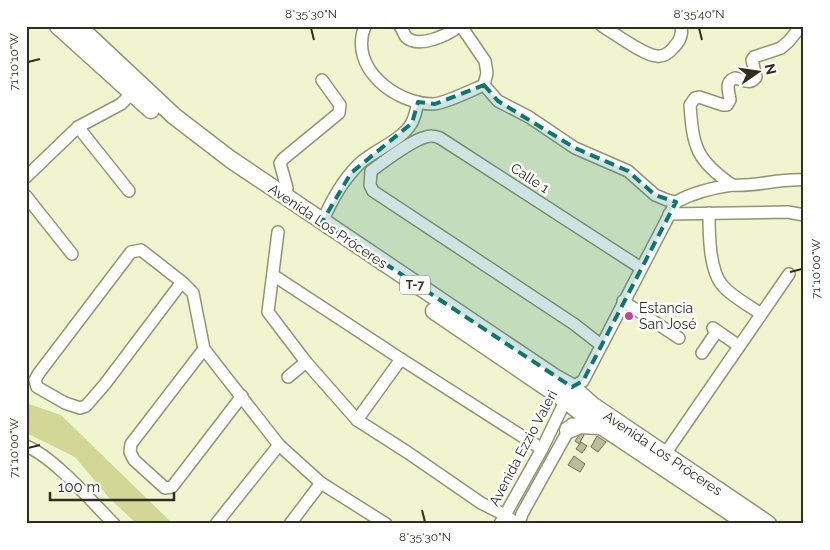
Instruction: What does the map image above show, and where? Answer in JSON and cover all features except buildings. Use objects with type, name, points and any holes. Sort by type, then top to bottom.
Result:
[{"type":"highway","name":"Avenida Los Próceres","points":[[58,26],[186,139],[240,178],[573,389],[582,405],[603,427],[748,524]]},
{"type":"highway","name":"Avenida Los Próceres","points":[[78,26],[174,116],[230,159],[573,389]]},
{"type":"highway","name":"Avenida Los Próceres","points":[[582,405],[665,454],[768,524]]},
{"type":"highway","points":[[568,430],[586,424],[603,427]]},
{"type":"street","points":[[400,26],[406,37],[412,40],[426,41],[443,37],[460,26],[485,61],[484,85]]},
{"type":"street","points":[[602,26],[644,52],[657,56],[664,55],[680,41],[681,26]]},
{"type":"street","points":[[732,185],[707,165],[701,157],[693,134],[690,105],[692,101],[699,97],[723,106],[727,105],[730,100],[729,81],[735,78],[748,82],[754,80],[756,77],[752,60],[754,57],[781,48],[789,42],[801,26]]},
{"type":"street","points":[[367,28],[361,45],[367,67],[375,79],[398,93],[418,102],[435,104],[484,85]]},
{"type":"street","points":[[285,197],[287,188],[280,163],[339,113],[340,105],[322,80]]},
{"type":"street","points":[[484,85],[498,101],[529,116],[575,148],[628,171],[655,195],[676,202],[694,193],[711,188],[784,180],[804,180]]},
{"type":"street","points":[[26,177],[78,127],[121,104],[132,93]]},
{"type":"street","points":[[322,222],[338,189],[351,173],[370,155],[407,130],[412,123],[418,102]]},
{"type":"street","points":[[78,127],[129,191]]},
{"type":"street","name":"Calle 1","points":[[601,345],[574,324],[373,191],[370,186],[372,171],[399,151],[423,137],[432,136],[440,138],[641,268]]},
{"type":"street","points":[[26,196],[72,254]]},
{"type":"street","name":"Avenida Ezzio Valeri","points":[[502,519],[542,449],[573,389],[601,345],[676,202]]},
{"type":"street","points":[[669,214],[788,212],[804,215]]},
{"type":"street","points":[[709,213],[709,240],[718,278],[723,287],[761,314]]},
{"type":"street","points":[[278,232],[268,312],[306,362],[357,420],[407,452],[502,519],[518,524],[582,405]]},
{"type":"street","points":[[182,282],[105,384],[86,406],[80,408],[65,403],[37,387],[35,380],[39,373],[132,252],[141,250],[182,282],[193,293],[204,349],[279,445],[322,483],[386,524]]},
{"type":"street","points":[[665,454],[789,274]]},
{"type":"street","points":[[273,275],[542,449]]},
{"type":"street","points":[[623,301],[678,338]]},
{"type":"street","points":[[702,353],[715,330],[739,346]]},
{"type":"street","points":[[204,349],[131,444],[130,452],[134,460],[165,488],[172,487],[242,396]]},
{"type":"street","points":[[357,420],[401,359]]},
{"type":"street","points":[[288,378],[306,362]]},
{"type":"street","points":[[216,524],[279,445]]},
{"type":"street","points":[[26,446],[33,449],[62,472],[114,524]]},
{"type":"street","points":[[290,524],[322,483]]},
{"type":"highlighted area","points":[[484,85],[498,101],[575,148],[628,171],[655,195],[676,202],[583,381],[572,387],[322,222],[351,173],[412,123],[418,102],[435,104]]},
{"type":"green space","points":[[26,403],[61,415],[173,524],[137,524],[110,499],[75,457],[26,433]]},
{"type":"place","name":"Estancia San José","points":[[629,316]]}]
